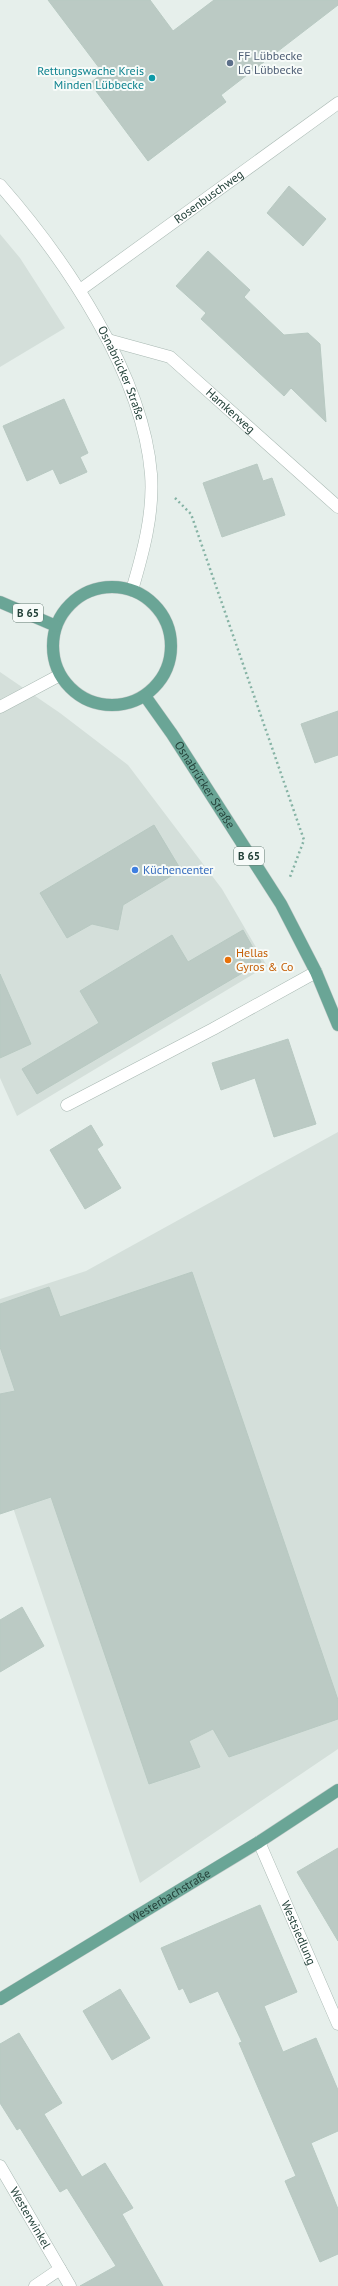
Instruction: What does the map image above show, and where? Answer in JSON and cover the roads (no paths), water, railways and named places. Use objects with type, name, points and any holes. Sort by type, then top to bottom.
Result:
[{"type":"main road","points":[[114,587],[132,590],[148,599],[161,613],[169,630],[172,648],[165,672],[159,683],[145,696],[130,703],[114,706],[98,704],[83,698],[70,688],[60,675],[54,659],[53,642],[56,626],[65,610],[84,594],[96,589],[114,587]]},
{"type":"main road","name":"B 65","points":[[0,602],[56,626]]},
{"type":"main road","name":"Osnabrücker Straße","points":[[145,696],[172,734],[281,904],[316,972],[338,1025]]},
{"type":"main road","name":"Westerbachstraße","points":[[0,1998],[259,1842],[338,1790]]},
{"type":"street","name":"Rosenbuschweg","points":[[80,290],[338,104]]},
{"type":"street","name":"Osnabrücker Straße","points":[[0,185],[80,290],[108,340],[140,414],[151,474],[149,517],[144,549],[132,590]]},
{"type":"street","name":"Hamkerweg","points":[[108,340],[170,357],[338,507]]},
{"type":"street","points":[[0,707],[60,675]]},
{"type":"street","points":[[67,1105],[213,1029],[316,972]]},
{"type":"street","name":"Westsiedlung","points":[[259,1842],[338,2024]]},
{"type":"street","name":"Westerwinkel","points":[[0,2166],[70,2286]]},
{"type":"street","points":[[35,2286],[60,2269]]},
{"type":"place","name":"FF Lübbecke LG Lübbecke","points":[[230,63]]},
{"type":"place","name":"Rettungswache Kreis Minden Lübbecke","points":[[152,78]]},
{"type":"place","name":"Küchencenter","points":[[135,870]]},
{"type":"place","name":"Hellas Gyros & Co","points":[[228,960]]}]
